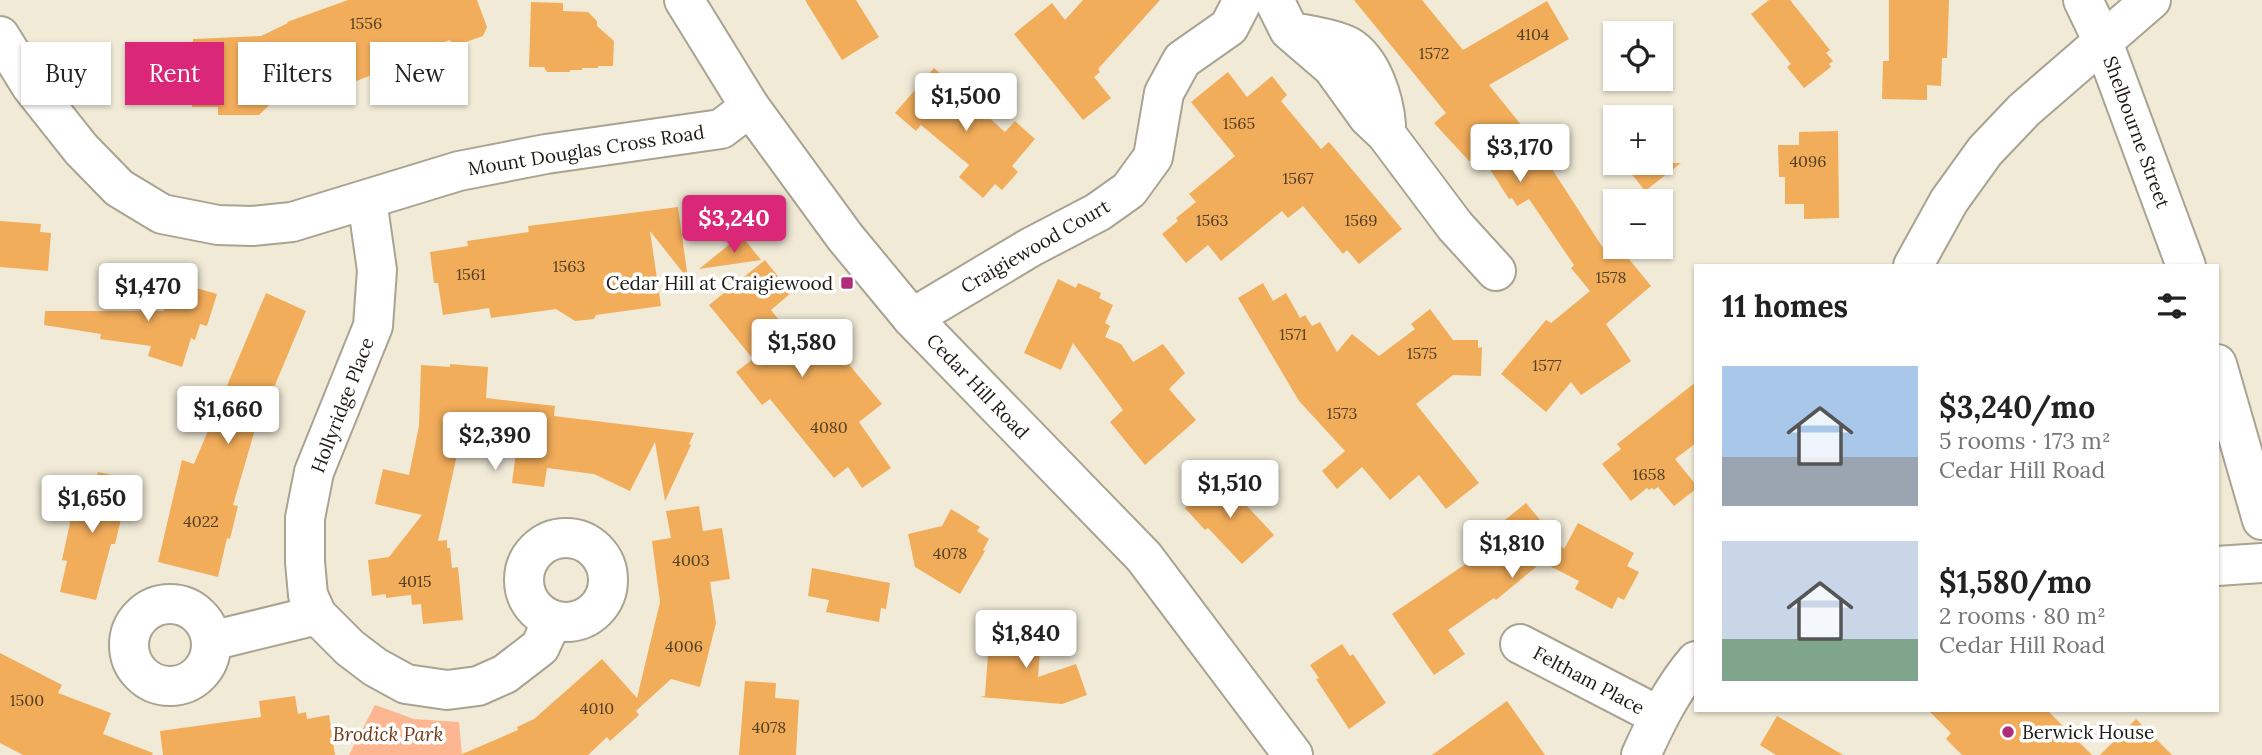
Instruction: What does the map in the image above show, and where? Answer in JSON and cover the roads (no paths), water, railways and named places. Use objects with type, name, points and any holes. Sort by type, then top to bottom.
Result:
[{"type":"street","name":"Cedar Hill Road","points":[[684,0],[750,107],[845,237],[912,318],[1144,557],[1291,754]]},
{"type":"street","name":"Shelbourne Street","points":[[2084,0],[2103,42],[2185,264]]},
{"type":"street","points":[[1914,264],[1949,201],[1985,151],[2024,110],[2151,0]]},
{"type":"street","name":"Craigiewood Court","points":[[912,318],[1031,247],[1098,212],[1129,190],[1153,156],[1164,93],[1182,60],[1236,14],[1281,15],[1332,68],[1455,226],[1496,271]]},
{"type":"street","name":"Mount Douglas Cross Road","points":[[0,36],[31,86],[81,149],[119,188],[163,214],[218,225],[252,226],[292,222],[459,171],[546,154],[721,129],[750,107]]},
{"type":"street","name":"Hollyridge Place","points":[[368,200],[377,270],[373,326],[314,472],[305,517],[308,595],[317,615],[350,648],[374,667],[406,684],[447,690],[478,686],[505,674],[540,647],[552,621]]},
{"type":"street","points":[[2219,371],[2262,520]]},
{"type":"street","points":[[2219,565],[2262,563]]},
{"type":"street","points":[[211,641],[317,615]]},
{"type":"street","name":"Feltham Place","points":[[1520,644],[1659,716]]},
{"type":"street","points":[[1641,755],[1680,679],[1694,663]]},
{"type":"place","name":"Cedar Hill at Craigiewood","points":[[847,283]]},
{"type":"place","name":"Berwick House","points":[[2008,732]]},
{"type":"park label","name":"Brodick Park","points":[[388,734]]}]
